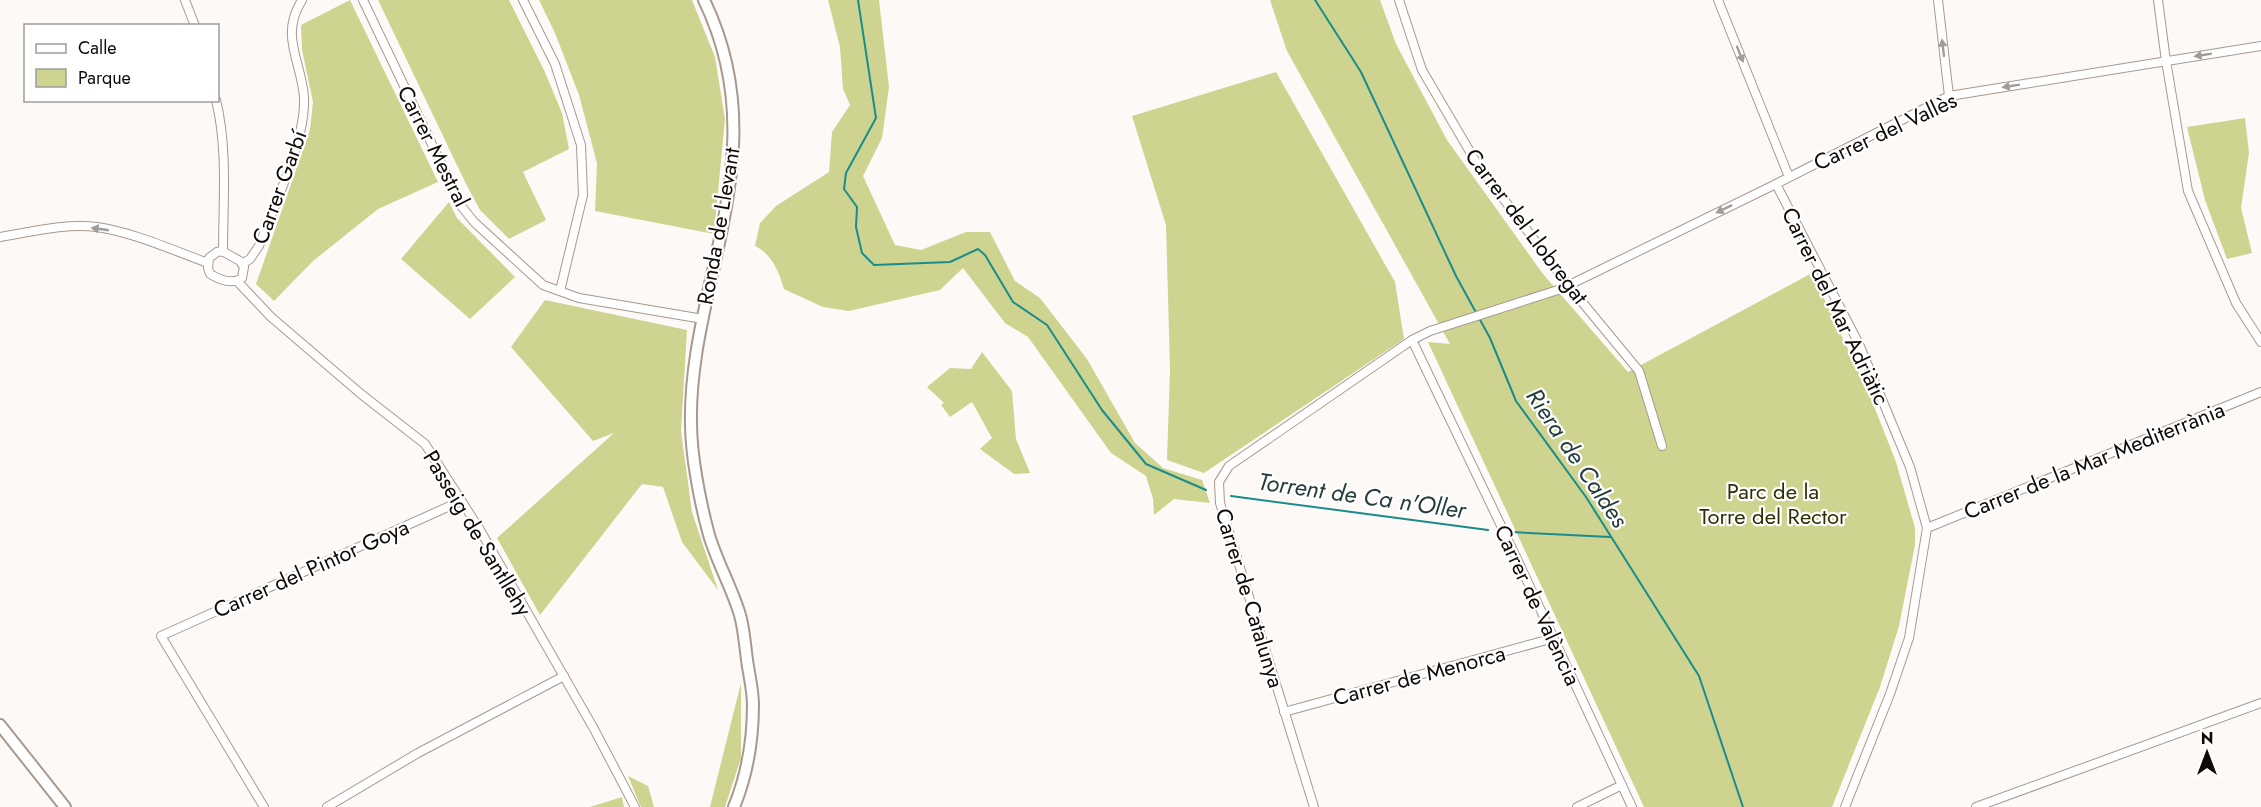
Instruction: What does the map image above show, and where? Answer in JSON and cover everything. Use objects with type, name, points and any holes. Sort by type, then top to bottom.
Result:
[{"type":"main road","name":"Ronda de Llevant","points":[[704,0],[714,20],[727,68],[734,112],[733,169],[722,234],[696,348],[690,421],[693,455],[709,535],[740,616],[753,704],[750,745],[741,789],[734,807]]},
{"type":"main road","points":[[0,725],[65,807]]},
{"type":"street","points":[[185,0],[194,24]]},
{"type":"street","name":"Carrer Garbí","points":[[242,264],[250,259],[259,246],[300,134],[304,98],[291,37],[295,15],[302,0]]},
{"type":"street","name":"Carrer Mestral","points":[[363,0],[462,207],[474,222],[543,285],[579,298],[703,319]]},
{"type":"street","points":[[523,0],[555,64],[581,145],[583,195],[560,291]]},
{"type":"street","name":"Carrer del Llobregat","points":[[1399,0],[1422,70],[1476,162],[1568,285],[1638,371],[1662,446]]},
{"type":"street","points":[[1718,0],[1789,177]]},
{"type":"street","points":[[1938,0],[1949,96]]},
{"type":"street","points":[[2158,0],[2188,191],[2236,303],[2261,342]]},
{"type":"street","name":"Carrer del Vallès","points":[[1516,305],[1568,285],[1776,184],[1949,96],[2261,46]]},
{"type":"street","points":[[216,102],[223,161],[224,252]]},
{"type":"street","name":"Carrer del Mar Adriàtic","points":[[1776,184],[1859,344],[1910,467],[1927,528],[1909,638],[1890,694],[1845,807]]},
{"type":"street","points":[[0,237],[53,228],[95,227],[125,233],[208,263]]},
{"type":"street","points":[[224,252],[234,256],[242,264],[244,272],[237,281],[230,282],[210,274],[208,263],[212,254],[224,252]]},
{"type":"street","name":"Passeig de Santllehy","points":[[237,281],[271,317],[361,394],[425,444],[564,676],[635,807]]},
{"type":"street","name":"Carrer de Catalunya","points":[[1314,807],[1220,503],[1219,482],[1229,466],[1412,340],[1430,331],[1516,305]]},
{"type":"street","name":"Carrer de València","points":[[1412,340],[1632,807]]},
{"type":"street","name":"Carrer de la Mar Mediterrània","points":[[1927,528],[2261,392]]},
{"type":"street","name":"Carrer del Pintor Goya","points":[[264,807],[161,636],[461,501]]},
{"type":"street","name":"Carrer de Menorca","points":[[1284,712],[1554,638]]},
{"type":"street","points":[[327,807],[418,753],[564,676]]},
{"type":"street","points":[[1976,807],[2261,703]]},
{"type":"street","points":[[1577,807],[1622,785]]},
{"type":"green space","points":[[350,0],[438,182],[378,209],[313,261],[274,301],[256,284],[310,130],[313,102],[302,50],[301,25]]},
{"type":"green space","points":[[378,0],[509,0],[544,70],[562,113],[569,149],[523,172],[546,220],[509,239],[480,210]]},
{"type":"green space","points":[[539,0],[692,0],[715,57],[725,119],[714,234],[595,211],[597,163],[579,95],[555,33]]},
{"type":"green space","points":[[828,0],[879,0],[889,87],[882,138],[863,176],[895,245],[921,250],[966,232],[990,232],[1015,281],[1040,298],[1087,359],[1135,443],[1163,468],[1202,480],[1210,503],[1174,499],[1154,515],[1153,499],[1146,476],[1111,453],[1028,337],[1005,323],[963,268],[940,290],[849,311],[823,307],[784,289],[770,259],[755,246],[760,223],[776,206],[829,172],[832,132],[850,105],[843,89],[840,47]]},
{"type":"green space","name":"Parc de la Torre del Rector","points":[[1270,0],[1380,0],[1396,44],[1447,140],[1543,274],[1628,372],[1812,273],[1870,396],[1896,462],[1915,528],[1915,545],[1899,626],[1880,687],[1832,807],[1644,807],[1428,342],[1450,344],[1287,51]]},
{"type":"green space","points":[[1276,72],[1395,282],[1404,339],[1204,473],[1167,460],[1170,369],[1166,225],[1132,116]]},
{"type":"green space","points":[[2245,118],[2249,153],[2241,208],[2252,253],[2227,259],[2205,200],[2187,127]]},
{"type":"green space","points":[[449,202],[457,218],[515,277],[470,319],[401,259]]},
{"type":"green space","points":[[545,300],[687,330],[681,431],[692,512],[718,590],[682,542],[663,487],[642,484],[540,615],[497,538],[614,433],[593,441],[511,347]]},
{"type":"green space","points":[[982,352],[1012,391],[1016,439],[1030,473],[1014,474],[980,449],[992,438],[972,402],[950,417],[941,405],[944,403],[927,387],[950,368],[971,369]]},
{"type":"green space","points":[[741,683],[741,758],[725,807],[710,807]]},
{"type":"green space","points":[[628,776],[648,786],[654,807],[641,807]]},
{"type":"green space","points":[[622,797],[624,807],[590,807]]},
{"type":"waterway","name":"Torrent de Ca n'Oller","points":[[858,0],[876,118],[846,173],[844,189],[857,207],[856,227],[862,253],[874,265],[950,262],[978,249],[985,255],[1013,302],[1047,325],[1102,410],[1146,464],[1206,490]]},
{"type":"waterway","name":"Riera de Caldes","points":[[1315,0],[1361,72],[1456,276],[1490,338],[1516,401],[1586,497],[1699,676],[1743,807]]},
{"type":"waterway","name":"Torrent de Ca n'Oller","points":[[1231,496],[1488,530]]},
{"type":"waterway","name":"Torrent de Ca n'Oller","points":[[1511,532],[1610,537]]}]
